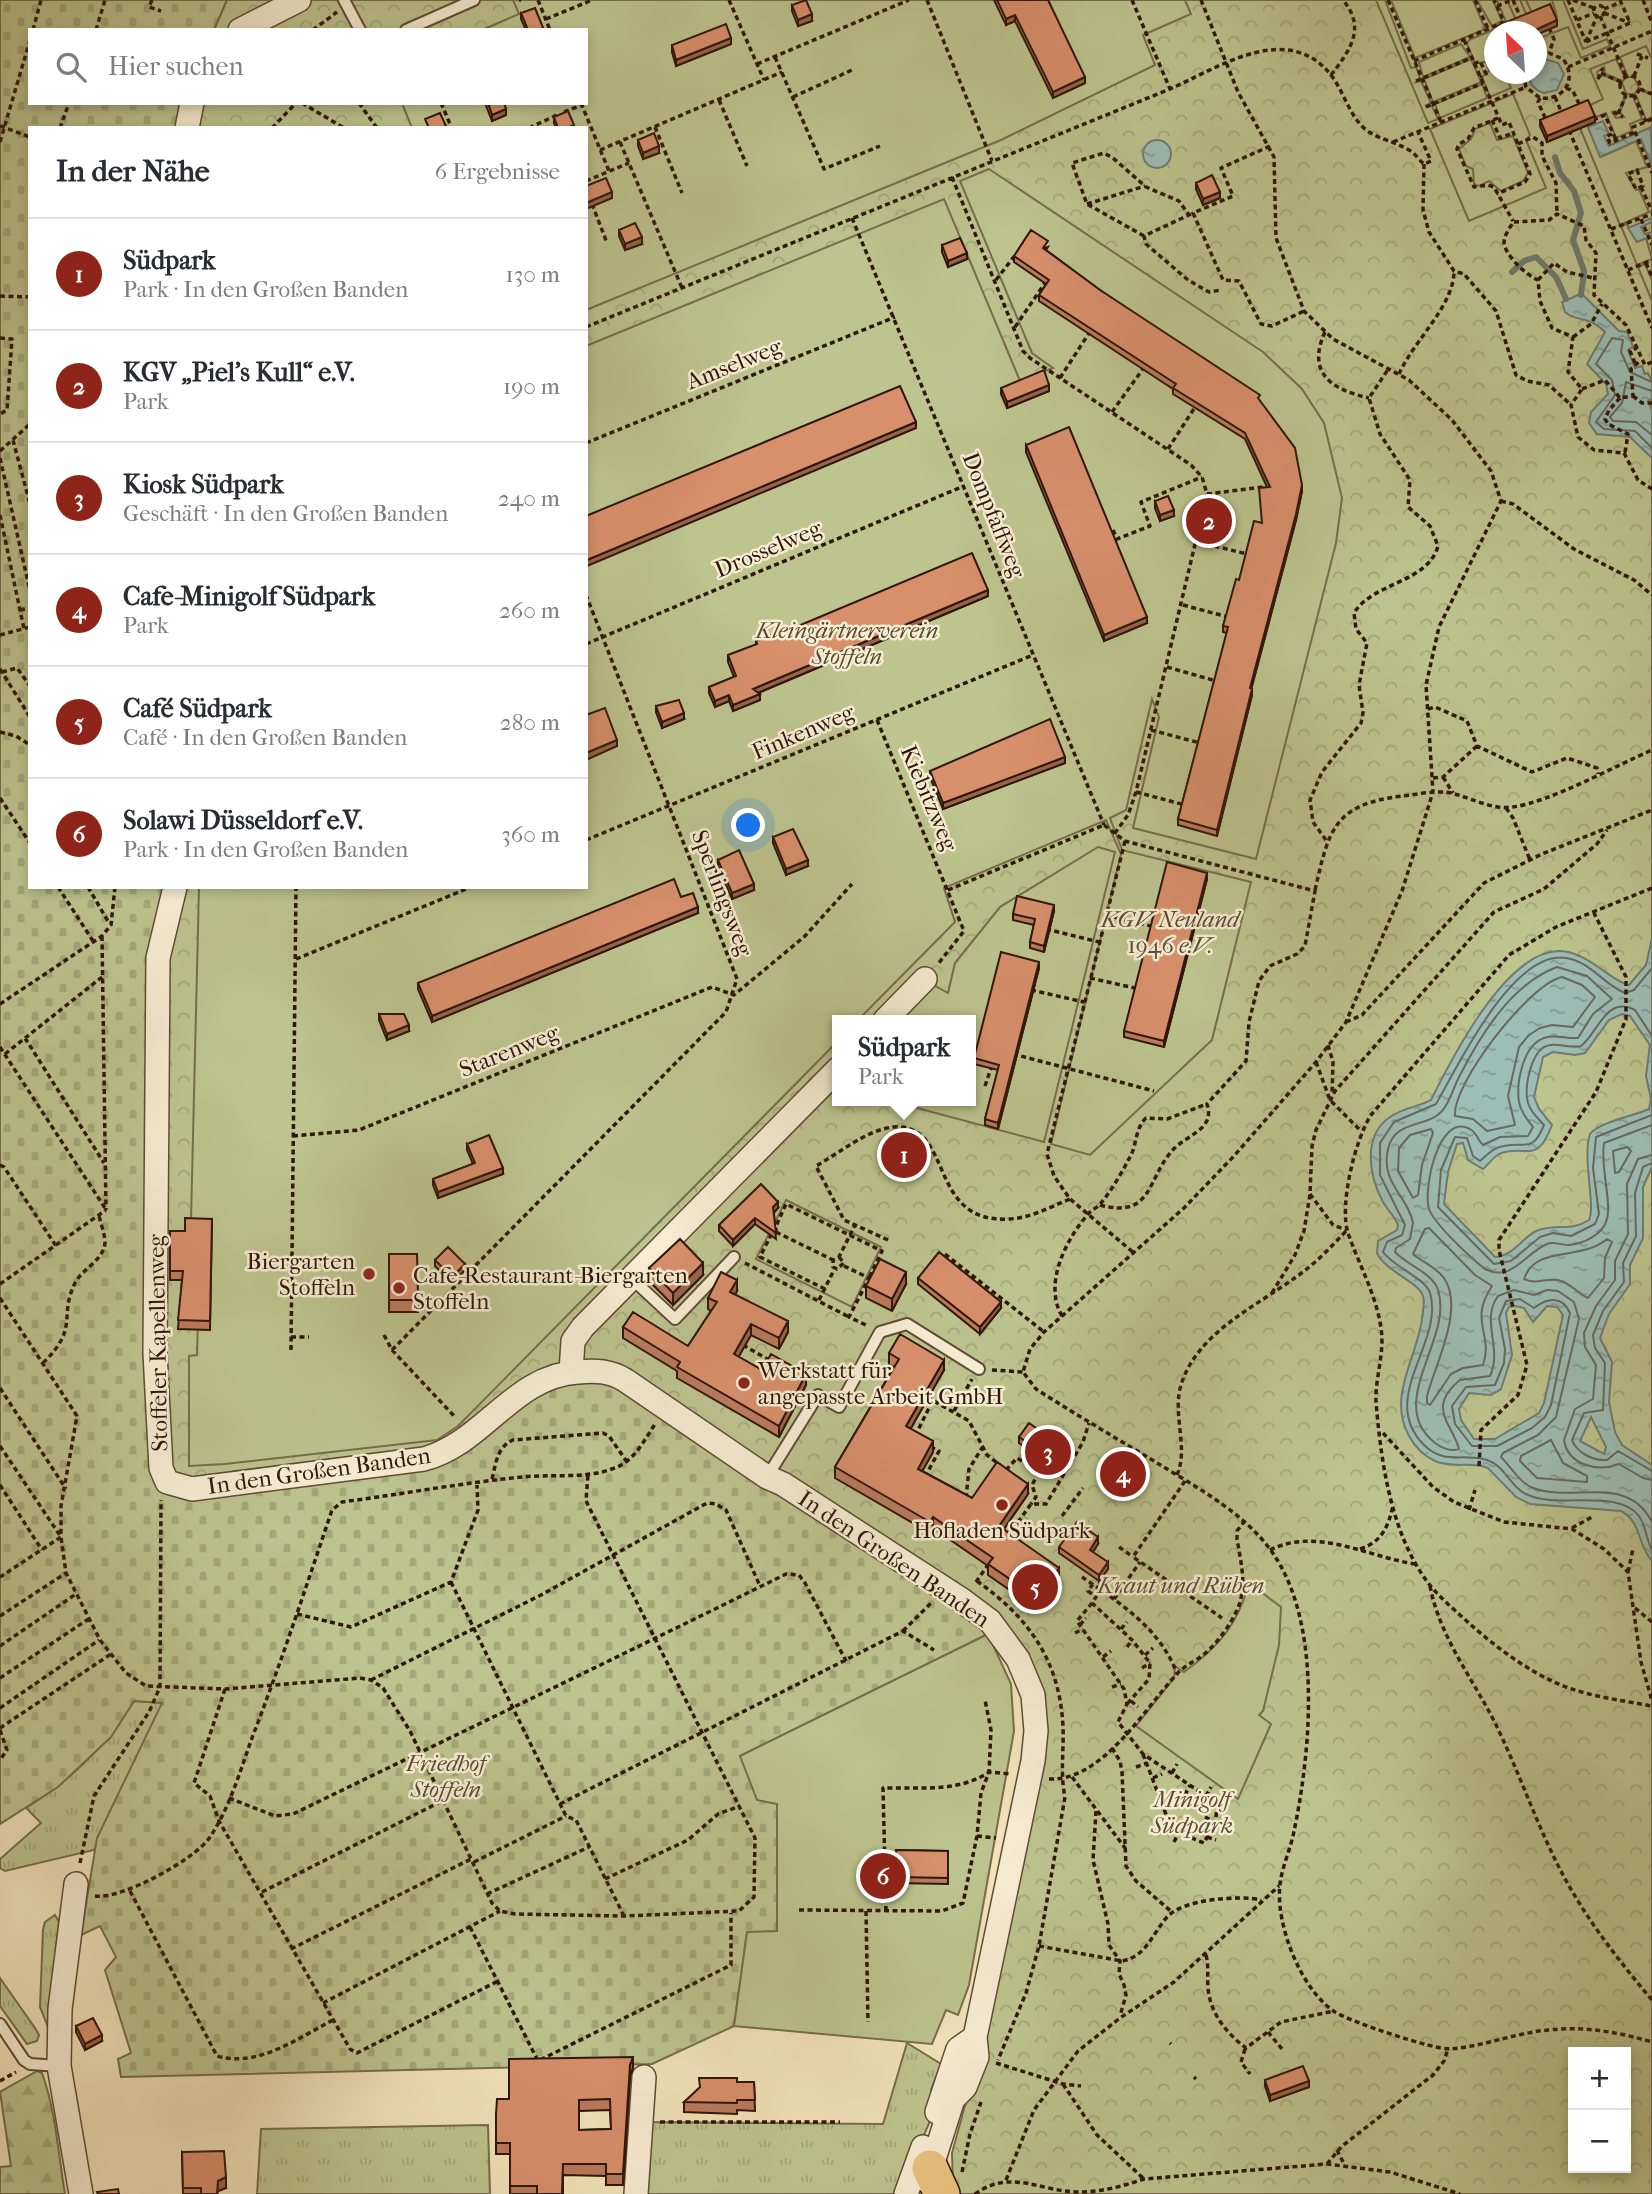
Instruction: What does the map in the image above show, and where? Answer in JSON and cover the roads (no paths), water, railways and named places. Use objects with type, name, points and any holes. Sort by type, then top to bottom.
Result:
[{"type":"street","points":[[244,28],[299,0]]},
{"type":"street","points":[[187,126],[192,105]]},
{"type":"street","name":"Stoffeler Kapellenweg","points":[[167,1482],[160,1468],[155,1353],[158,958],[175,889]]},
{"type":"street","points":[[890,1015],[925,979]]},
{"type":"street","points":[[571,1372],[572,1341],[832,1075]]},
{"type":"street","name":"In den Großen Banden","points":[[167,1482],[192,1489],[424,1459],[439,1455],[472,1435],[530,1386],[548,1377],[593,1370],[615,1374],[767,1477],[783,1484],[990,1621],[1003,1636],[1025,1673],[1033,1695],[1036,1721],[985,2057],[958,2049],[945,2080],[953,2187]]},
{"type":"street","points":[[76,1889],[60,2009],[59,2066],[80,2194]]},
{"type":"street","points":[[636,2194],[644,2077]]},
{"type":"street","name":"In den Großen Banden","points":[[906,2194],[948,2098]]},
{"type":"lane","points":[[411,28],[474,0]]},
{"type":"lane","points":[[346,3],[359,28]]},
{"type":"lane","points":[[631,1278],[675,1319],[734,1257]]},
{"type":"lane","points":[[767,1477],[818,1395],[839,1407],[880,1332],[907,1324],[979,1369]]},
{"type":"lane","points":[[0,2024],[24,2060],[30,2064],[59,2066]]},
{"type":"water","points":[[1547,60],[1558,63],[1564,74],[1557,90],[1544,93],[1532,84],[1547,84]]},
{"type":"water","points":[[1603,121],[1609,134],[1604,136],[1609,146],[1651,127],[1652,166],[1641,139],[1600,157],[1588,127]]},
{"type":"water","points":[[1157,140],[1167,144],[1171,154],[1167,164],[1157,168],[1147,164],[1143,154],[1147,144]]},
{"type":"water","points":[[1652,218],[1652,222],[1641,227],[1645,234],[1652,232],[1652,236],[1637,242],[1628,228]]},
{"type":"water","points":[[1578,295],[1584,296],[1619,331],[1627,332],[1633,347],[1628,350],[1635,368],[1642,366],[1645,374],[1648,373],[1652,382],[1652,399],[1648,401],[1652,410],[1652,458],[1630,437],[1597,434],[1589,423],[1591,412],[1608,394],[1606,384],[1587,364],[1605,332],[1593,323],[1565,312],[1562,302]]},
{"type":"water","points":[[1652,938],[1652,1167],[1643,1187],[1643,1238],[1630,1265],[1630,1284],[1609,1314],[1600,1338],[1612,1362],[1609,1402],[1615,1432],[1622,1445],[1652,1465],[1652,1561],[1633,1521],[1621,1511],[1530,1504],[1516,1497],[1488,1468],[1435,1461],[1411,1440],[1403,1421],[1401,1405],[1406,1374],[1421,1328],[1424,1298],[1416,1286],[1387,1265],[1377,1253],[1378,1241],[1397,1230],[1398,1225],[1378,1192],[1371,1157],[1375,1135],[1381,1125],[1395,1114],[1431,1100],[1468,1032],[1505,983],[1525,964],[1547,953],[1568,952],[1586,959],[1629,985],[1646,965]],"holes":[[[1622,1014],[1630,1016],[1650,1045],[1646,1076],[1651,1099],[1649,1109],[1609,1123],[1590,1134],[1587,1156],[1591,1204],[1589,1220],[1576,1226],[1536,1231],[1507,1254],[1495,1257],[1444,1204],[1448,1172],[1457,1144],[1463,1143],[1468,1160],[1483,1169],[1499,1154],[1508,1151],[1530,1151],[1541,1146],[1552,1125],[1539,1109],[1534,1097],[1543,1057],[1553,1052],[1575,1055],[1585,1053],[1609,1020]],[[1547,1306],[1557,1307],[1563,1315],[1544,1403],[1539,1413],[1495,1439],[1474,1439],[1461,1420],[1459,1409],[1469,1393],[1491,1395],[1501,1389],[1512,1355],[1506,1313],[1509,1307],[1524,1308],[1533,1322]],[[1591,1417],[1606,1447],[1604,1454],[1580,1441]]]},
{"type":"waterway","points":[[1555,157],[1560,173],[1574,191],[1581,213],[1573,240],[1584,271],[1581,295]]},
{"type":"waterway","points":[[1512,272],[1524,261],[1536,257],[1556,277],[1566,299]]},
{"type":"place","name":"KGV „Piel’s Kull“ e.V.","points":[[1209,521]]},
{"type":"place","name":"Südpark","points":[[904,1155]]},
{"type":"place","name":"Biergarten Stoffeln","points":[[369,1274]]},
{"type":"place","name":"Cafe-Restaurant-Biergarten Stoffeln","points":[[399,1288]]},
{"type":"place","name":"Werkstatt für angepasste Arbeit GmbH","points":[[744,1383]]},
{"type":"place","name":"Kiosk Südpark","points":[[1048,1452]]},
{"type":"place","name":"Cafe-Minigolf Südpark","points":[[1123,1474]]},
{"type":"place","name":"Hofladen Südpark","points":[[1002,1505]]},
{"type":"place","name":"Café Südpark","points":[[1035,1587]]},
{"type":"place","name":"Solawi Düsseldorf e.V.","points":[[883,1876]]},
{"type":"park label","name":"Kleingärtnerverein Stoffeln","points":[[847,643]]},
{"type":"park label","name":"KGV Neuland 1946 e.V.","points":[[1170,932]]},
{"type":"park label","name":"Kraut und Rüben","points":[[1181,1585]]},
{"type":"park label","name":"Friedhof Stoffeln","points":[[446,1776]]},
{"type":"park label","name":"Minigolf Südpark","points":[[1192,1812]]}]
